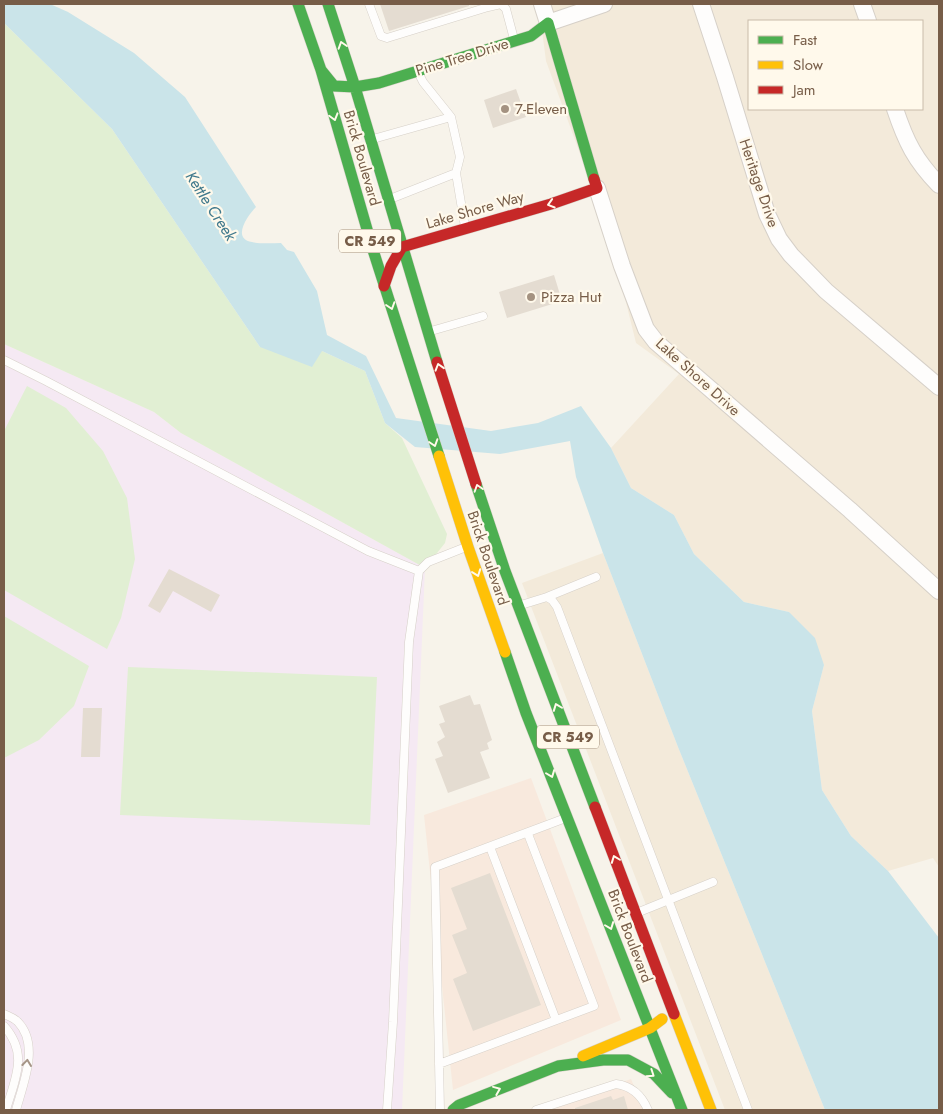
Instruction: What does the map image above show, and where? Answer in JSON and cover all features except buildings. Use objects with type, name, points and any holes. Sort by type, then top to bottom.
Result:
[{"type":"main road","name":"Brick Boulevard","points":[[298,4],[321,70],[384,286],[468,547],[526,713],[680,1105]]},
{"type":"main road","name":"Brick Boulevard","points":[[328,4],[471,469],[519,606],[711,1110]]},
{"type":"main road","name":"Pine Tree Drive","points":[[321,70],[334,86],[355,87],[379,83],[531,36],[548,23]]},
{"type":"main road","name":"Lake Shore Drive","points":[[548,23],[597,188]]},
{"type":"main road","name":"Lake Shore Way","points":[[402,247],[551,204],[597,188]]},
{"type":"main road","points":[[384,286],[391,266],[402,247]]},
{"type":"main road","points":[[453,1110],[459,1105],[650,1028],[663,1018],[670,1002]]},
{"type":"main road","points":[[558,1066],[603,1060],[628,1060],[654,1074],[680,1105]]},
{"type":"street","name":"Lake Shore Drive","points":[[542,4],[548,23]]},
{"type":"street","name":"Pine Tree Drive","points":[[548,23],[604,4]]},
{"type":"street","name":"Heritage Drive","points":[[701,4],[767,214],[779,239],[790,255],[826,291],[939,387]]},
{"type":"street","points":[[862,4],[868,20]]},
{"type":"street","points":[[895,110],[913,152],[923,168],[939,185]]},
{"type":"street","name":"Lake Shore Drive","points":[[597,188],[622,266],[646,328],[656,342],[850,510],[939,591]]},
{"type":"lane","points":[[369,4],[380,36],[387,38],[488,6],[501,4],[506,8],[515,41]]},
{"type":"lane","points":[[418,71],[423,82],[451,117],[460,157],[456,173],[465,229]]},
{"type":"lane","points":[[371,140],[451,117]]},
{"type":"lane","points":[[388,200],[456,173]]},
{"type":"lane","points":[[429,332],[483,316]]},
{"type":"lane","points":[[4,360],[368,551],[419,571]]},
{"type":"lane","points":[[387,1110],[393,1022],[409,642],[419,571],[428,562],[468,547]]},
{"type":"lane","points":[[519,606],[596,577]]},
{"type":"lane","points":[[547,597],[557,607],[748,1110]]},
{"type":"lane","points":[[440,1110],[435,867],[568,818]]},
{"type":"lane","points":[[439,1064],[594,1006],[528,834]]},
{"type":"lane","points":[[490,847],[556,1020]]},
{"type":"lane","points":[[636,914],[713,882]]},
{"type":"lane","points":[[4,1014],[17,1020],[28,1043],[29,1054],[26,1072],[16,1110]]},
{"type":"lane","points":[[4,1026],[13,1038],[19,1053],[18,1066],[7,1110]]},
{"type":"lane","points":[[536,1110],[616,1084],[625,1085],[635,1091],[648,1110]]},
{"type":"shaded area","points":[[536,4],[939,4],[939,867],[933,858],[888,871],[851,836],[822,790],[812,711],[824,665],[789,612],[744,602],[694,554],[674,515],[631,488],[611,448],[679,374],[636,343],[620,278],[597,200],[546,61],[540,15]]},
{"type":"shaded area","points":[[4,344],[154,412],[181,433],[425,568],[402,1110],[4,1110]]},
{"type":"shaded area","points":[[603,553],[678,747],[825,1110],[725,1110],[522,583]]},
{"type":"shaded area","points":[[531,778],[621,1020],[453,1090],[424,815]]},
{"type":"shaded area","points":[[631,1079],[644,1110],[542,1110]]},
{"type":"green space","points":[[4,23],[112,129],[260,347],[322,351],[365,371],[385,423],[402,438],[447,534],[445,543],[425,568],[181,433],[154,412],[4,344]]},
{"type":"green space","points":[[27,386],[66,408],[103,451],[127,498],[135,559],[121,618],[107,649],[4,590],[4,431]]},
{"type":"green space","points":[[4,616],[89,666],[74,706],[39,740],[4,758]]},
{"type":"green space","points":[[128,667],[377,677],[370,825],[120,815]]},
{"type":"water","name":"Kettle Creek","points":[[4,4],[50,4],[68,12],[134,53],[185,97],[256,207],[243,226],[243,236],[246,240],[255,243],[281,243],[287,250],[294,252],[317,291],[327,335],[366,356],[396,418],[491,431],[538,423],[581,406],[611,448],[631,488],[674,515],[694,554],[744,602],[789,612],[815,638],[824,665],[812,711],[822,790],[851,836],[888,871],[939,938],[939,1110],[825,1110],[678,747],[603,553],[576,477],[570,441],[500,454],[415,447],[385,423],[365,371],[322,351],[312,367],[260,347],[112,129],[4,23]]},
{"type":"traffic: fast","points":[[298,4],[321,70],[373,250],[439,456]]},
{"type":"traffic: fast","points":[[328,4],[355,87],[437,362]]},
{"type":"traffic: fast","points":[[321,70],[334,86],[355,87],[379,83],[531,36],[548,23],[594,179]]},
{"type":"traffic: fast","points":[[476,484],[505,571],[595,807]]},
{"type":"traffic: fast","points":[[505,652],[526,713],[682,1110]]},
{"type":"traffic: fast","points":[[453,1110],[459,1105],[558,1066],[603,1060],[628,1060],[654,1074],[672,1093]]},
{"type":"traffic: slow","points":[[439,456],[468,547],[505,652]]},
{"type":"traffic: slow","points":[[674,1014],[711,1110]]},
{"type":"traffic: slow","points":[[583,1056],[650,1028],[662,1019]]},
{"type":"traffic: jam","points":[[384,286],[391,266],[402,247],[551,204],[597,188],[594,179]]},
{"type":"traffic: jam","points":[[437,362],[476,484]]},
{"type":"traffic: jam","points":[[595,807],[674,1014]]},
{"type":"place","name":"7-Eleven","points":[[505,109]]},
{"type":"place","name":"Pizza Hut","points":[[531,297]]}]
